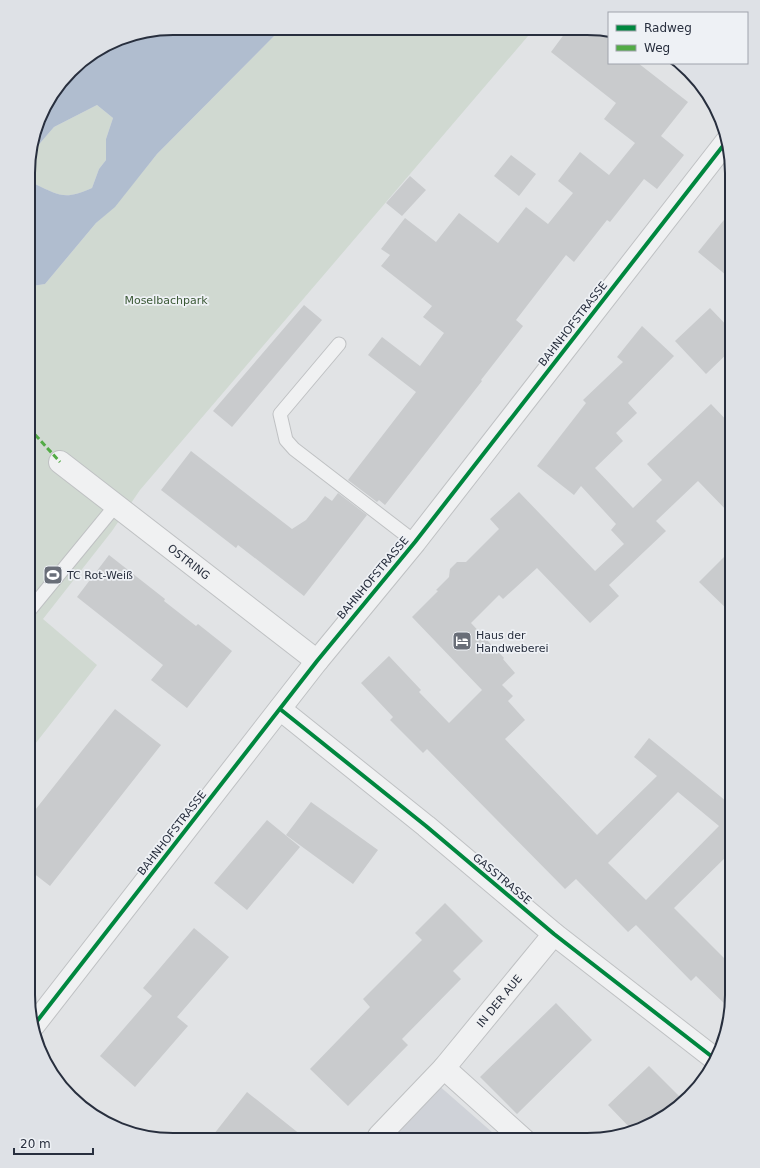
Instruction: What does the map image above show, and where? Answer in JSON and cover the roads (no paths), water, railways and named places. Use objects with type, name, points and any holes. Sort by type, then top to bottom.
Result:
[{"type":"street","name":"BAHNHOFSTRASSE","points":[[38,1020],[280,709],[414,542],[722,147]]},
{"type":"street","name":"OSTRING","points":[[60,462],[318,661]]},
{"type":"street","name":"GASSTRASSE","points":[[280,709],[426,826],[554,934],[711,1056]]},
{"type":"street","name":"IN DER AUE","points":[[382,1133],[444,1068],[554,934]]},
{"type":"street","points":[[444,1068],[516,1133]]},
{"type":"lane","points":[[339,344],[280,414],[286,440],[294,449],[414,542]]},
{"type":"lane","points":[[35,604],[116,505]]},
{"type":"water","points":[[173,35],[275,35],[157,154],[115,207],[96,223],[45,284],[35,286],[35,184],[57,194],[63,195],[75,194],[92,188],[99,169],[106,160],[106,139],[113,118],[97,105],[54,127],[38,145],[42,129],[53,104],[69,82],[82,69],[104,53],[137,40],[155,36]]},
{"type":"place","name":"TC Rot-Weiß","points":[[53,575]]},
{"type":"place","name":"Haus der Handweberei","points":[[462,641]]},
{"type":"park label","name":"Moselbachpark","points":[[166,300]]}]
